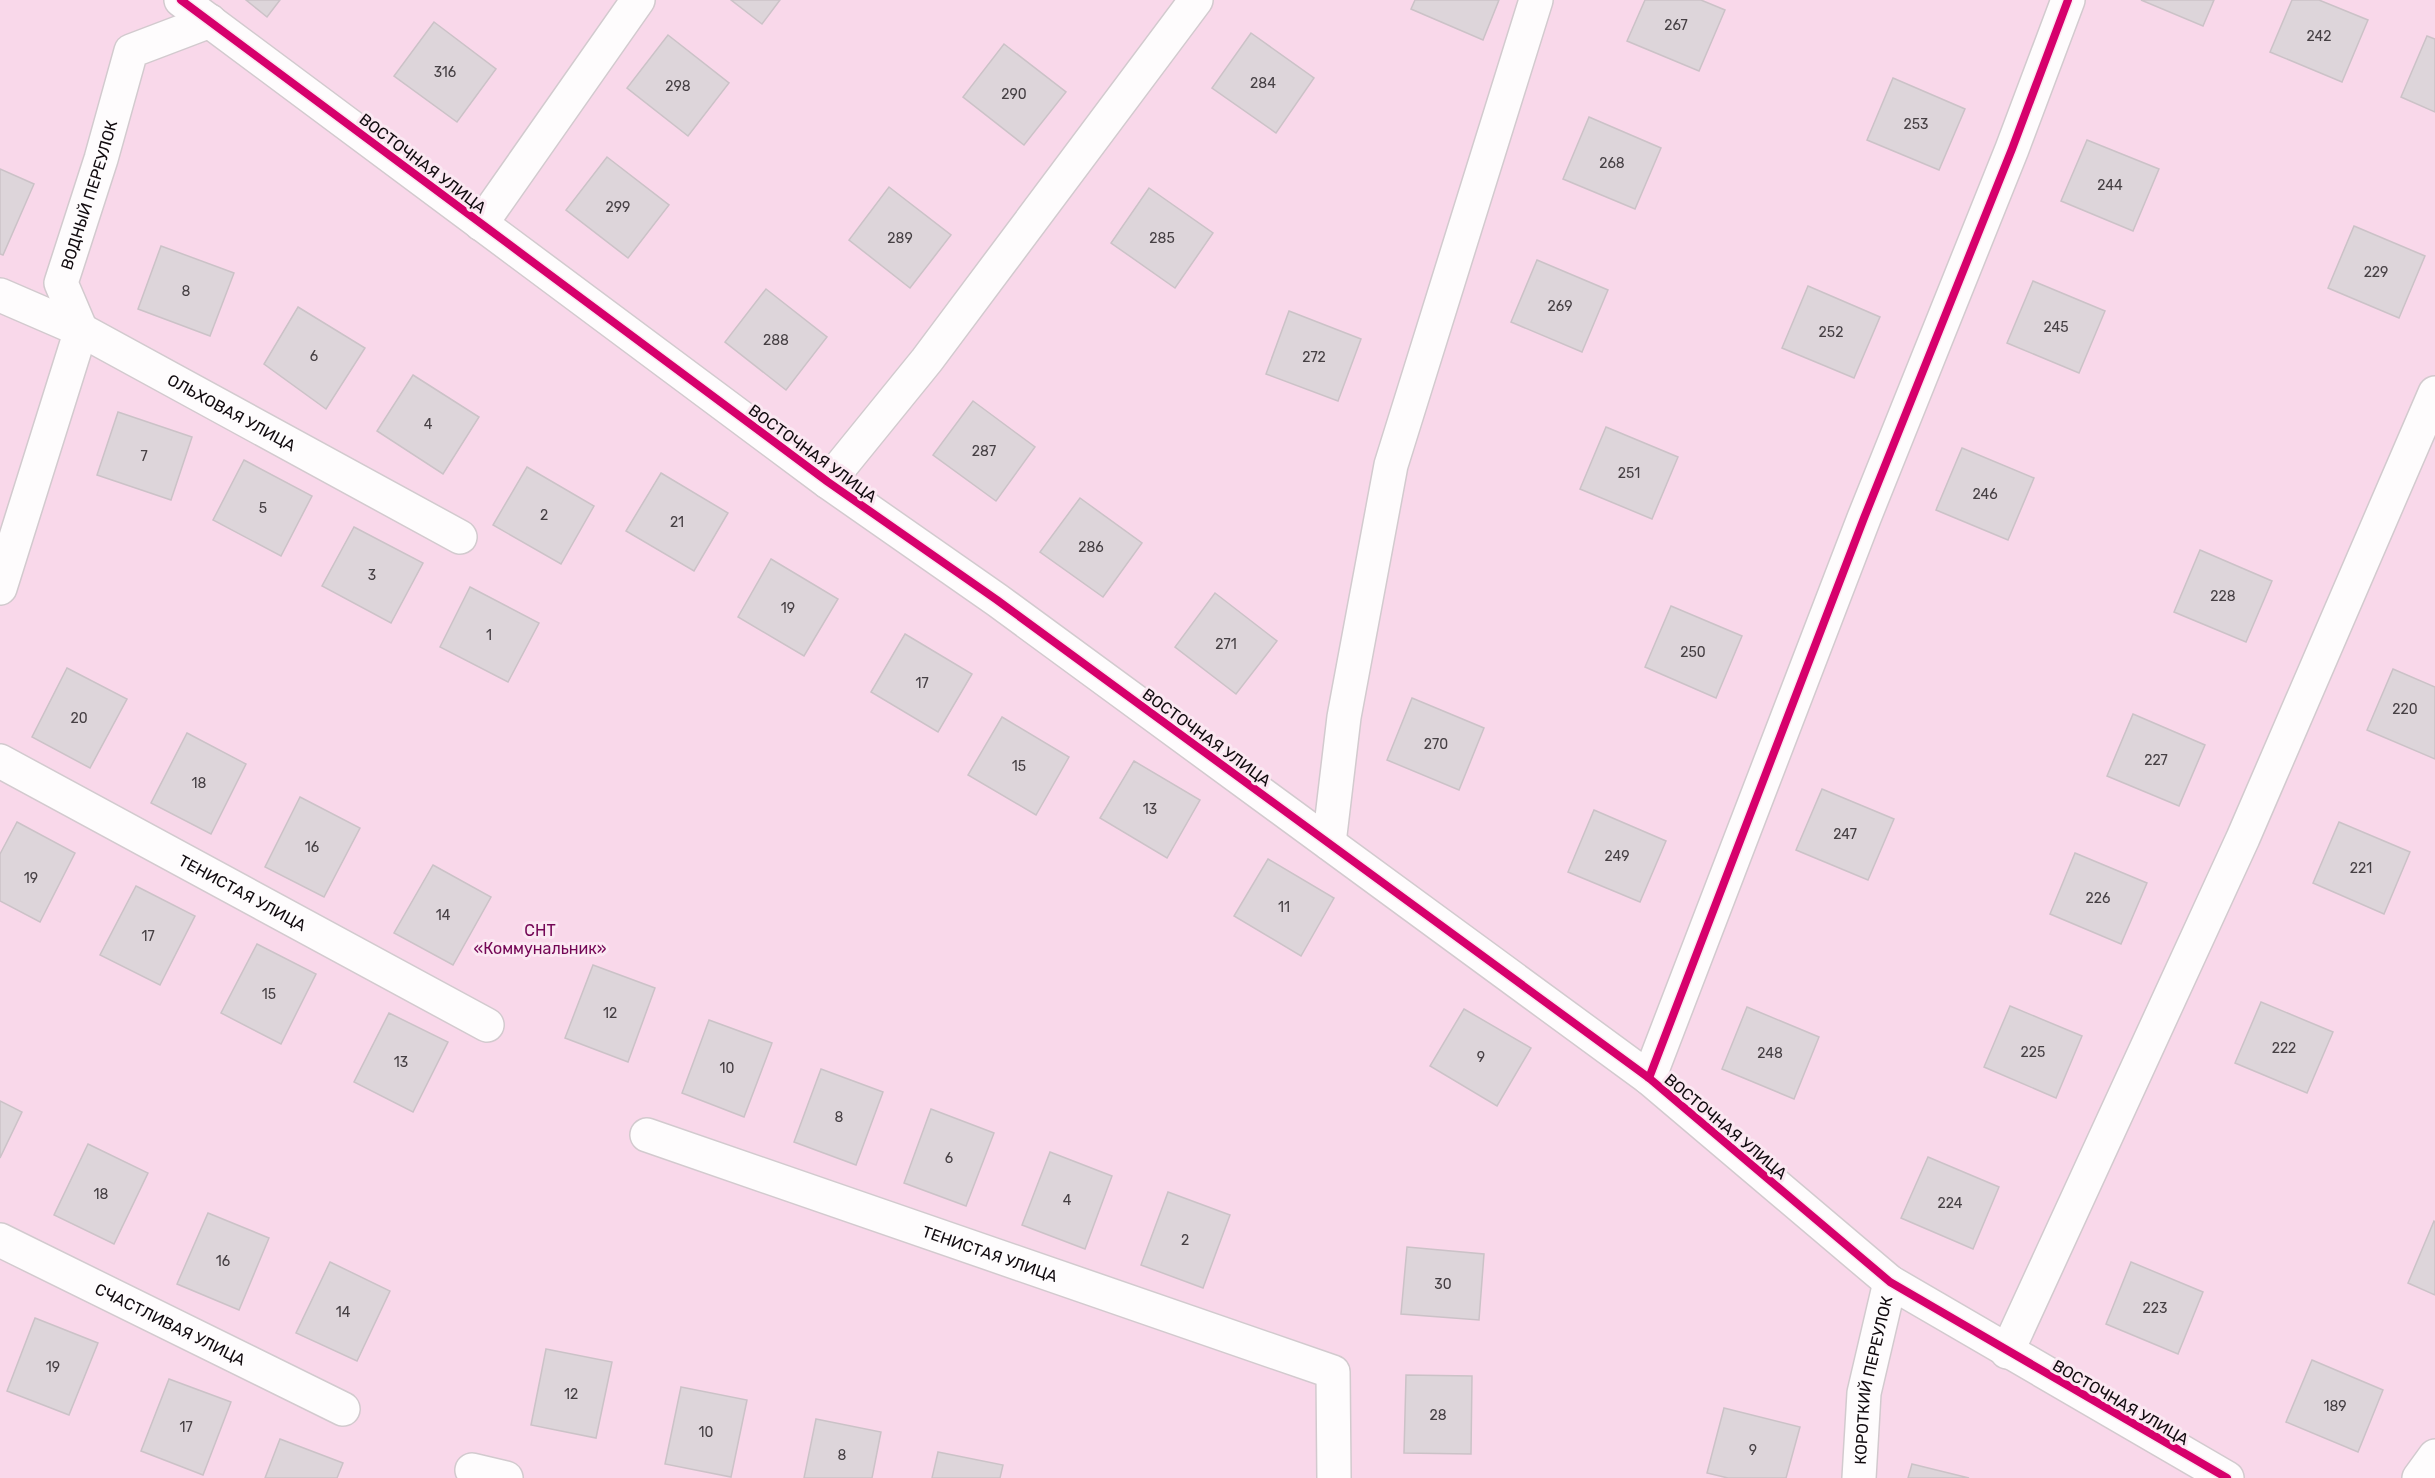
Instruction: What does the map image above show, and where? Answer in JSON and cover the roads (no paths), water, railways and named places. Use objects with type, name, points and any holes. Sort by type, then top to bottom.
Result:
[{"type":"street","name":"ВОСТОЧНАЯ УЛИЦА","points":[[181,0],[828,482],[997,600],[1649,1078],[1890,1282],[2227,1478]]},
{"type":"street","points":[[481,224],[638,0]]},
{"type":"street","points":[[828,482],[927,360],[1196,0]]},
{"type":"street","points":[[1329,843],[1344,717],[1391,465],[1536,0]]},
{"type":"street","points":[[1649,1078],[1859,529],[2012,149],[2068,0]]},
{"type":"street","name":"ВОДНЫЙ ПЕРЕУЛОК","points":[[81,330],[61,283],[101,159],[131,51],[210,21]]},
{"type":"street","name":"ОЛЬХОВАЯ УЛИЦА","points":[[0,295],[81,330],[460,537]]},
{"type":"street","points":[[0,588],[81,330]]},
{"type":"street","points":[[2007,1352],[2238,849],[2435,393]]},
{"type":"street","name":"ТЕНИСТАЯ УЛИЦА","points":[[0,761],[486,1025]]},
{"type":"street","name":"ТЕНИСТАЯ УЛИЦА","points":[[647,1135],[1333,1372],[1334,1478]]},
{"type":"street","name":"СЧАСТЛИВАЯ УЛИЦА","points":[[0,1240],[343,1409]]},
{"type":"street","name":"КОРОТКИЙ ПЕРЕУЛОК","points":[[1859,1478],[1864,1393],[1890,1282]]},
{"type":"street","points":[[2419,1478],[2435,1456]]},
{"type":"street","points":[[472,1470],[506,1478]]},
{"type":"park label","name":"СНТ «Коммунальник»","points":[[540,939]]}]
